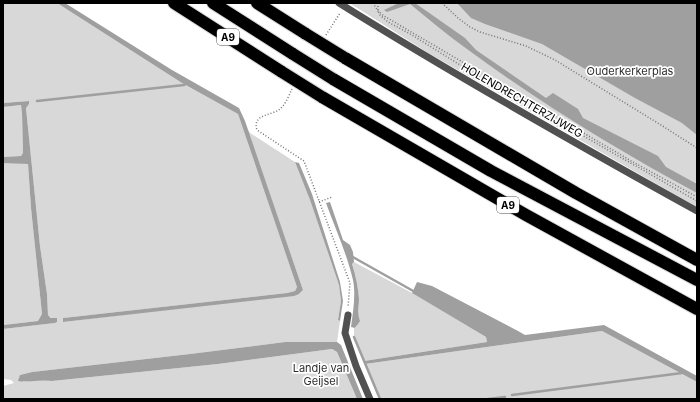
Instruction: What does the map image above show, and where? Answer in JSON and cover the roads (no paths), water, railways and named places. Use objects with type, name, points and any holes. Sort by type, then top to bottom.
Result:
[{"type":"highway","name":"A9","points":[[174,3],[322,97],[526,215],[697,309]]},
{"type":"highway","name":"A9","points":[[213,3],[333,79],[492,171],[697,280]]},
{"type":"highway","points":[[257,3],[345,58],[556,182],[697,260]]},
{"type":"street","name":"HOLENDRECHTERZIJWEG","points":[[341,5],[449,70],[697,211]]},
{"type":"street","points":[[348,315],[345,333],[356,366],[370,399]]},
{"type":"waterway","points":[[37,101],[184,85],[187,82]]},
{"type":"waterway","points":[[351,256],[415,292]]},
{"type":"waterway","points":[[354,337],[380,399]]},
{"type":"waterway","points":[[512,395],[682,373]]},
{"type":"waterway","points":[[488,399],[505,397]]},
{"type":"park label","name":"Ouderkerkerplas","points":[[630,71]]},
{"type":"park label","name":"Landje van Geijsel","points":[[321,374]]}]
